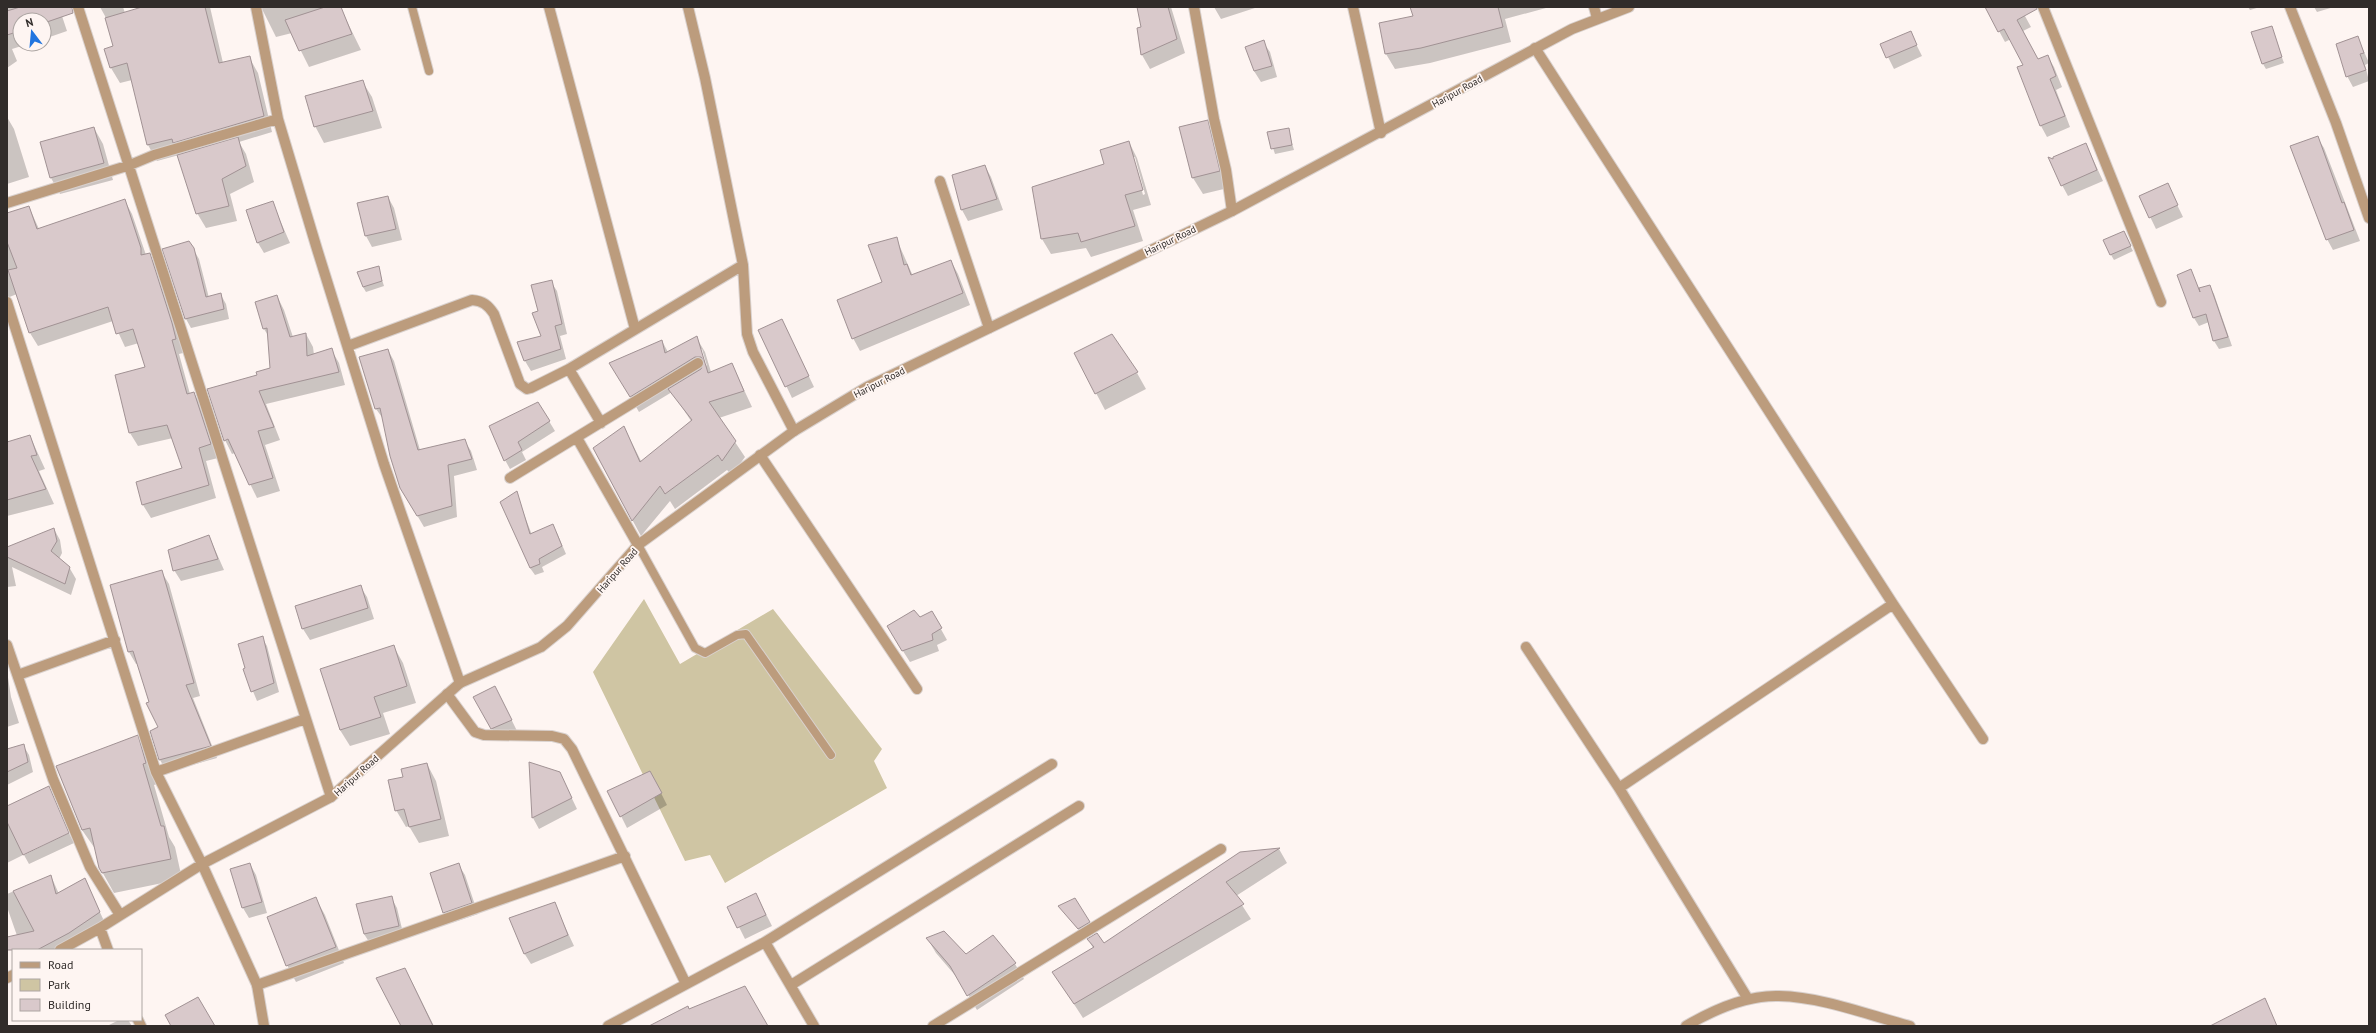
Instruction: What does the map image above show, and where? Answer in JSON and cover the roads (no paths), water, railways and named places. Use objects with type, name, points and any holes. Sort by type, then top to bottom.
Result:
[{"type":"street","points":[[78,7],[130,165],[305,719],[332,797]]},
{"type":"street","points":[[256,7],[278,119],[384,464],[460,683]]},
{"type":"street","points":[[548,7],[635,329]]},
{"type":"street","points":[[688,7],[705,78],[743,265],[747,334],[753,352],[794,431]]},
{"type":"street","points":[[1194,7],[1214,119],[1226,170],[1232,211]]},
{"type":"street","points":[[1353,7],[1381,132]]},
{"type":"street","points":[[1594,7],[1597,18]]},
{"type":"street","name":"Haripur Road","points":[[62,949],[100,928],[202,864],[332,797],[460,683],[541,647],[567,626],[638,545],[794,431],[867,387],[1232,211],[1535,48],[1597,18],[1628,7]]},
{"type":"street","points":[[2043,7],[2161,302]]},
{"type":"street","points":[[2290,7],[2336,123],[2369,218]]},
{"type":"street","points":[[1535,48],[1893,604],[1983,739]]},
{"type":"street","points":[[7,203],[130,165],[154,155],[278,119]]},
{"type":"street","points":[[940,181],[989,328]]},
{"type":"street","points":[[348,346],[472,300],[481,301],[490,307],[494,314],[520,384],[523,387],[531,388],[569,369],[743,265]]},
{"type":"street","points":[[7,302],[156,772],[202,864],[257,985],[264,1026]]},
{"type":"street","points":[[510,478],[698,363]]},
{"type":"street","points":[[569,369],[601,423]]},
{"type":"street","points":[[577,438],[638,545]]},
{"type":"street","points":[[760,455],[917,689]]},
{"type":"street","points":[[1619,788],[1893,604]]},
{"type":"street","points":[[18,675],[115,640]]},
{"type":"street","points":[[7,645],[54,779],[90,867],[120,915]]},
{"type":"street","points":[[1526,647],[1619,788],[1748,999]]},
{"type":"street","points":[[447,694],[475,732],[484,734],[552,736],[564,739],[572,749],[686,984]]},
{"type":"street","points":[[156,772],[305,719]]},
{"type":"street","points":[[608,1026],[765,942],[1052,764]]},
{"type":"street","points":[[791,985],[1079,806]]},
{"type":"street","points":[[933,1026],[1221,849]]},
{"type":"street","points":[[257,985],[625,856]]},
{"type":"street","points":[[100,928],[108,949]]},
{"type":"street","points":[[765,942],[814,1026]]},
{"type":"street","points":[[1686,1026],[1698,1023],[1748,999],[1778,996],[1815,1000],[1910,1026]]},
{"type":"lane","points":[[412,7],[429,71]]},
{"type":"lane","points":[[638,545],[695,648],[705,654],[737,635],[746,634],[830,755]]}]
